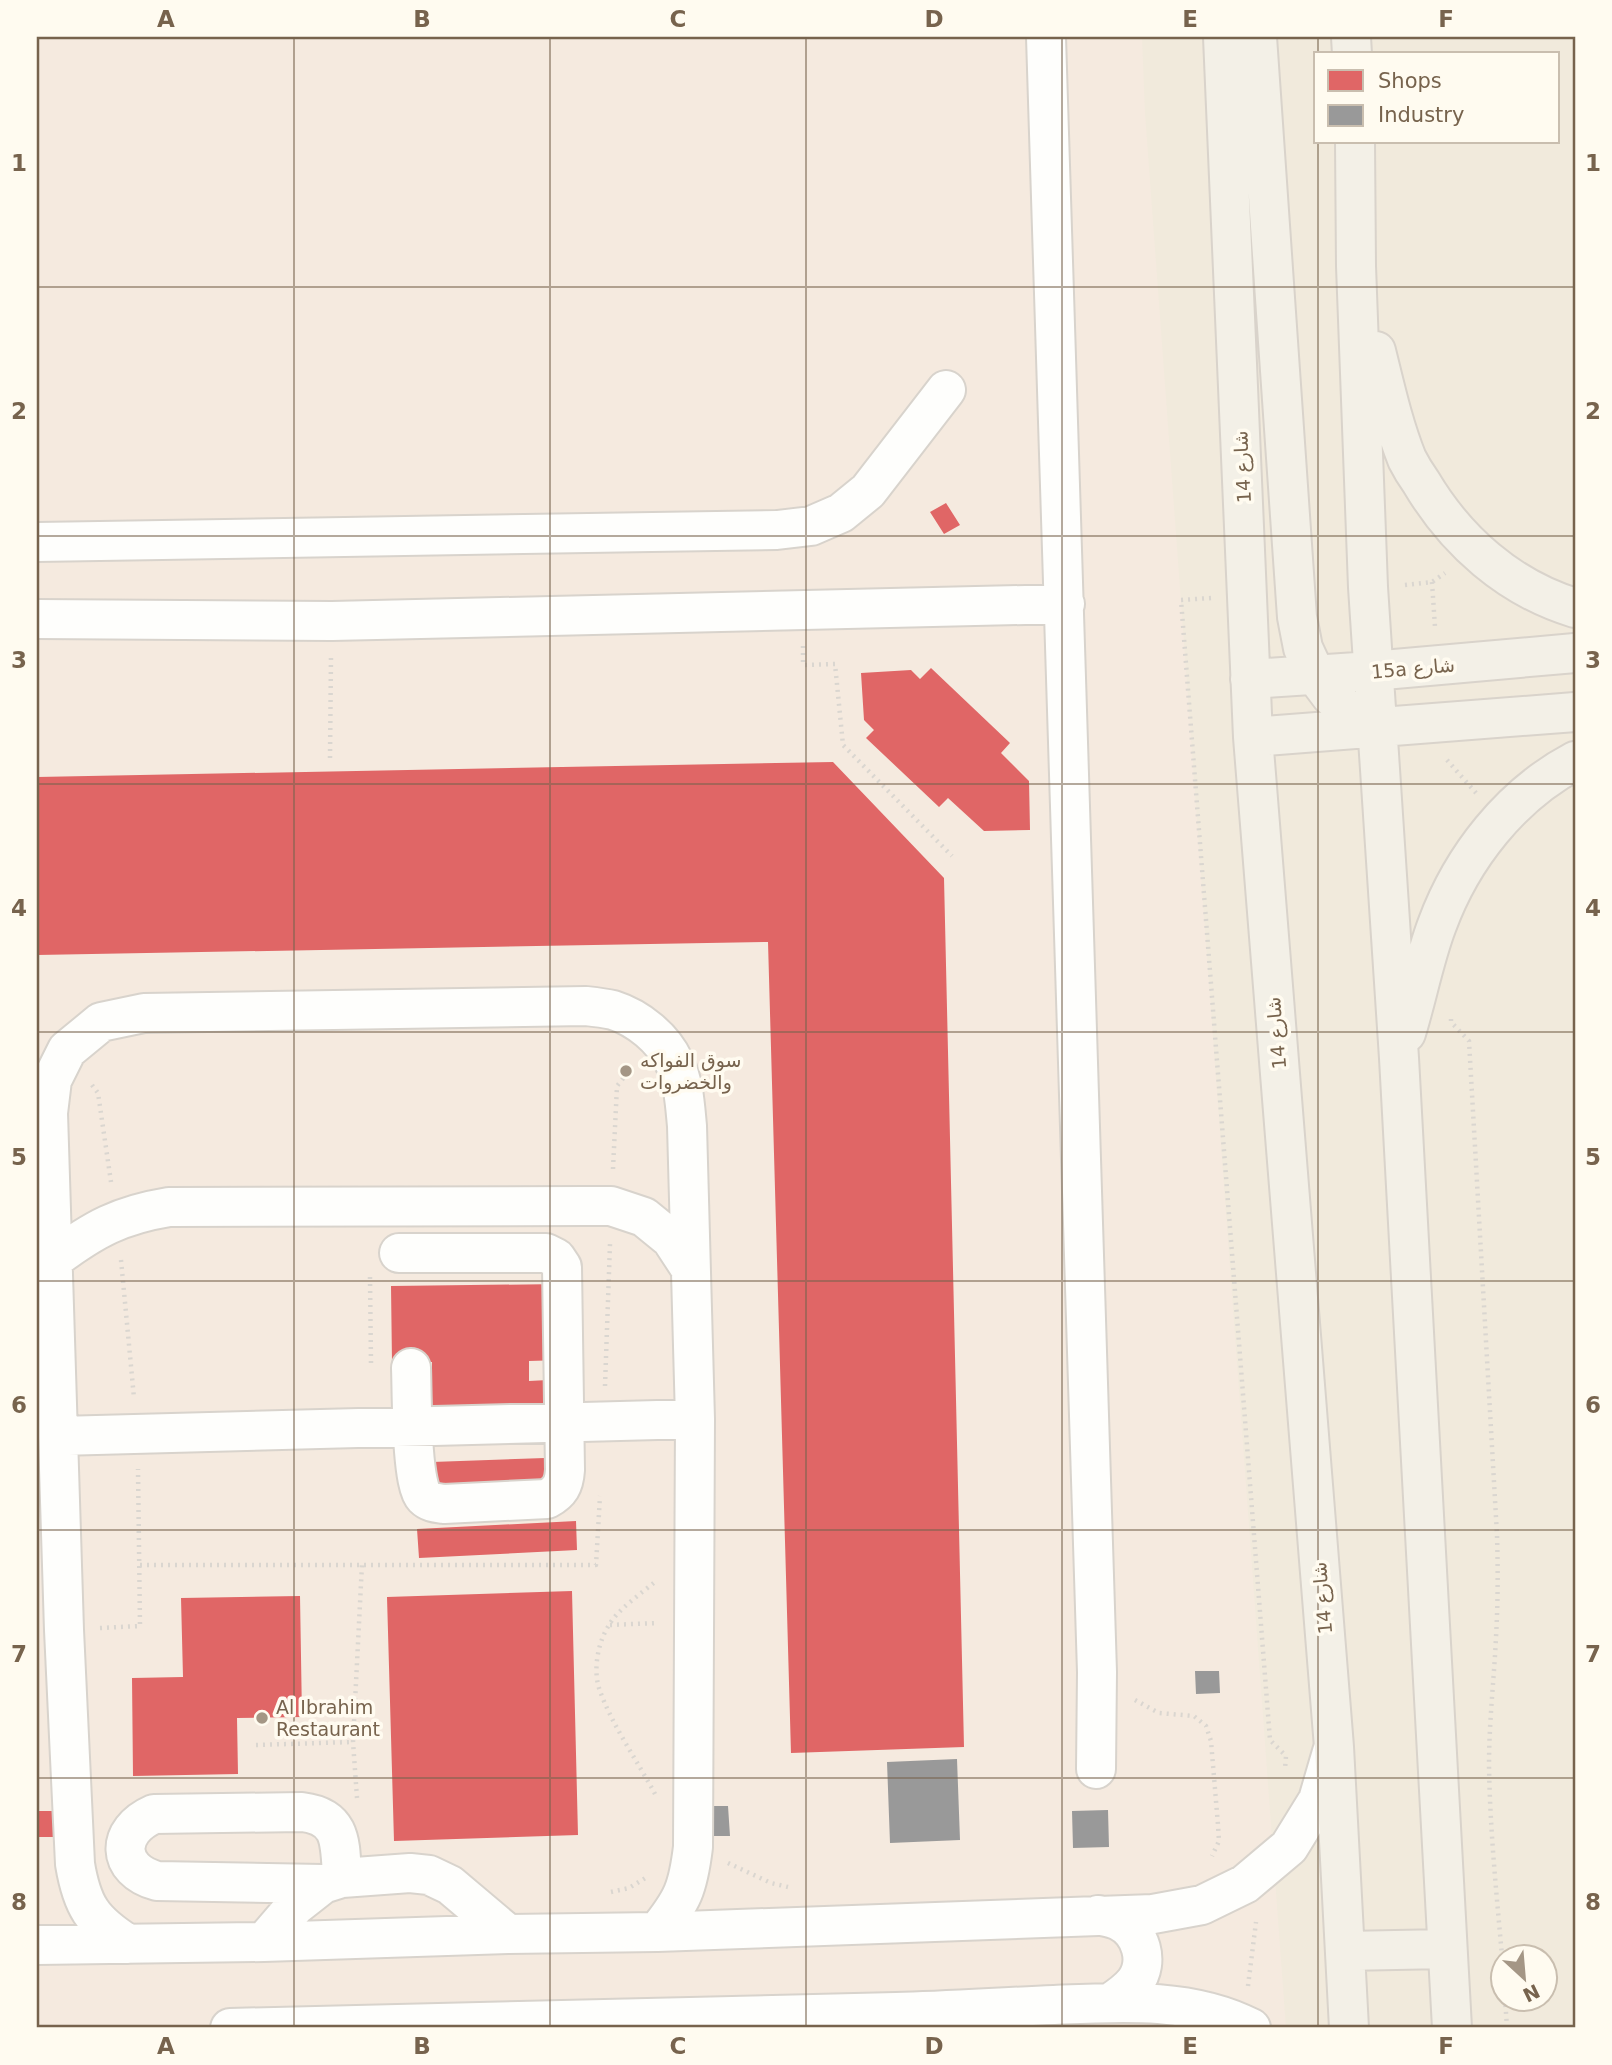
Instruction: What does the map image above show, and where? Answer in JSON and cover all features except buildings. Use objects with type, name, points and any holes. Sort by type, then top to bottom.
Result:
[{"type":"main road","name":"شارع 14","points":[[1223,37],[1253,737],[1334,1747],[1349,2028]]},
{"type":"main road","points":[[1257,37],[1297,617],[1303,648],[1316,676],[1331,696],[1351,713],[1376,726]]},
{"type":"main road","points":[[1355,144],[1356,266],[1368,587],[1399,1058],[1452,2028]]},
{"type":"main road","points":[[1356,266],[1390,411],[1408,461],[1435,506],[1474,550],[1510,578],[1557,603],[1575,608]]},
{"type":"main road","name":"15a شارع","points":[[1250,680],[1575,653]]},
{"type":"main road","points":[[1253,737],[1575,712]]},
{"type":"main road","points":[[1399,1058],[1437,926],[1453,888],[1474,853],[1500,820],[1530,792],[1575,761]]},
{"type":"main road","points":[[1345,1951],[1446,1950]]},
{"type":"street","points":[[1046,37],[1097,1672],[1097,1769]]},
{"type":"street","points":[[37,542],[777,530],[811,526],[842,513],[867,491],[946,390]]},
{"type":"street","points":[[37,619],[332,621],[1065,604]]},
{"type":"street","points":[[128,1944],[107,1930],[90,1912],[79,1889],[75,1864],[64,1630],[48,1113],[52,1080],[67,1050],[102,1022],[144,1013],[586,1006],[612,1010],[635,1020],[655,1036],[674,1061],[683,1091],[687,1126],[695,1419],[692,1858],[689,1879],[677,1908],[657,1932]]},
{"type":"street","points":[[54,1259],[84,1236],[117,1219],[169,1207],[611,1206],[644,1217],[671,1239],[690,1268]]},
{"type":"street","points":[[384,1264],[546,1253],[556,1258],[562,1267],[563,1278],[565,1423],[564,1483],[558,1493],[547,1499],[444,1504],[425,1498],[419,1490],[411,1368]]},
{"type":"street","points":[[59,1436],[695,1419]]},
{"type":"street","points":[[37,1945],[657,1932],[1153,1914],[1202,1905],[1245,1884],[1289,1847],[1318,1800],[1334,1747]]},
{"type":"street","points":[[333,1881],[337,1832],[329,1821],[316,1814],[154,1814],[131,1829],[126,1843],[127,1857],[133,1869],[144,1878],[157,1881],[333,1881],[410,1873],[429,1875],[450,1885],[508,1934]]},
{"type":"street","points":[[264,1942],[295,1906],[333,1881]]},
{"type":"street","points":[[1098,1915],[1119,1921],[1133,1931],[1141,1946],[1143,1963],[1137,1980],[1125,1993],[1110,2003]]},
{"type":"street","points":[[230,2028],[946,2019],[1110,2003],[1194,2008],[1244,2025]]},
{"type":"path","points":[[1368,587],[1432,582],[1438,666]]},
{"type":"path","points":[[1248,596],[1181,600],[1270,1740],[1286,1756],[1285,1774]]},
{"type":"path","points":[[330,758],[332,621]]},
{"type":"path","points":[[803,665],[835,664],[843,746],[953,856]]},
{"type":"path","points":[[1442,721],[1444,758],[1500,820]]},
{"type":"path","points":[[1452,1009],[1451,1021],[1469,1041],[1496,1521],[1498,1579],[1489,1764],[1500,1942]]},
{"type":"path","points":[[64,1630],[140,1626],[138,1434],[117,1219],[98,1093],[67,1050]]},
{"type":"path","points":[[372,1427],[384,1264]]},
{"type":"path","points":[[657,1798],[598,1686],[597,1654],[609,1625],[632,1601],[695,1549]]},
{"type":"path","points":[[357,1809],[354,1742],[362,1564]]},
{"type":"path","points":[[609,1625],[694,1622]]},
{"type":"path","points":[[256,1745],[354,1742]]},
{"type":"path","points":[[1219,1841],[1258,1907],[1244,2025]]},
{"type":"shaded area","name":"سوق الفواكه والخضروات","points":[[37,37],[1575,37],[1575,2028],[37,2028]]},
{"type":"shaded area","name":"سوق الفواكه والخضروات","points":[[37,37],[1142,37],[1145,113],[1286,2028],[37,2028]]},
{"type":"place","name":"سوق الفواكه والخضروات","points":[[626,1071]]},
{"type":"place","name":"Al Ibrahim Restaurant","points":[[262,1718]]}]
